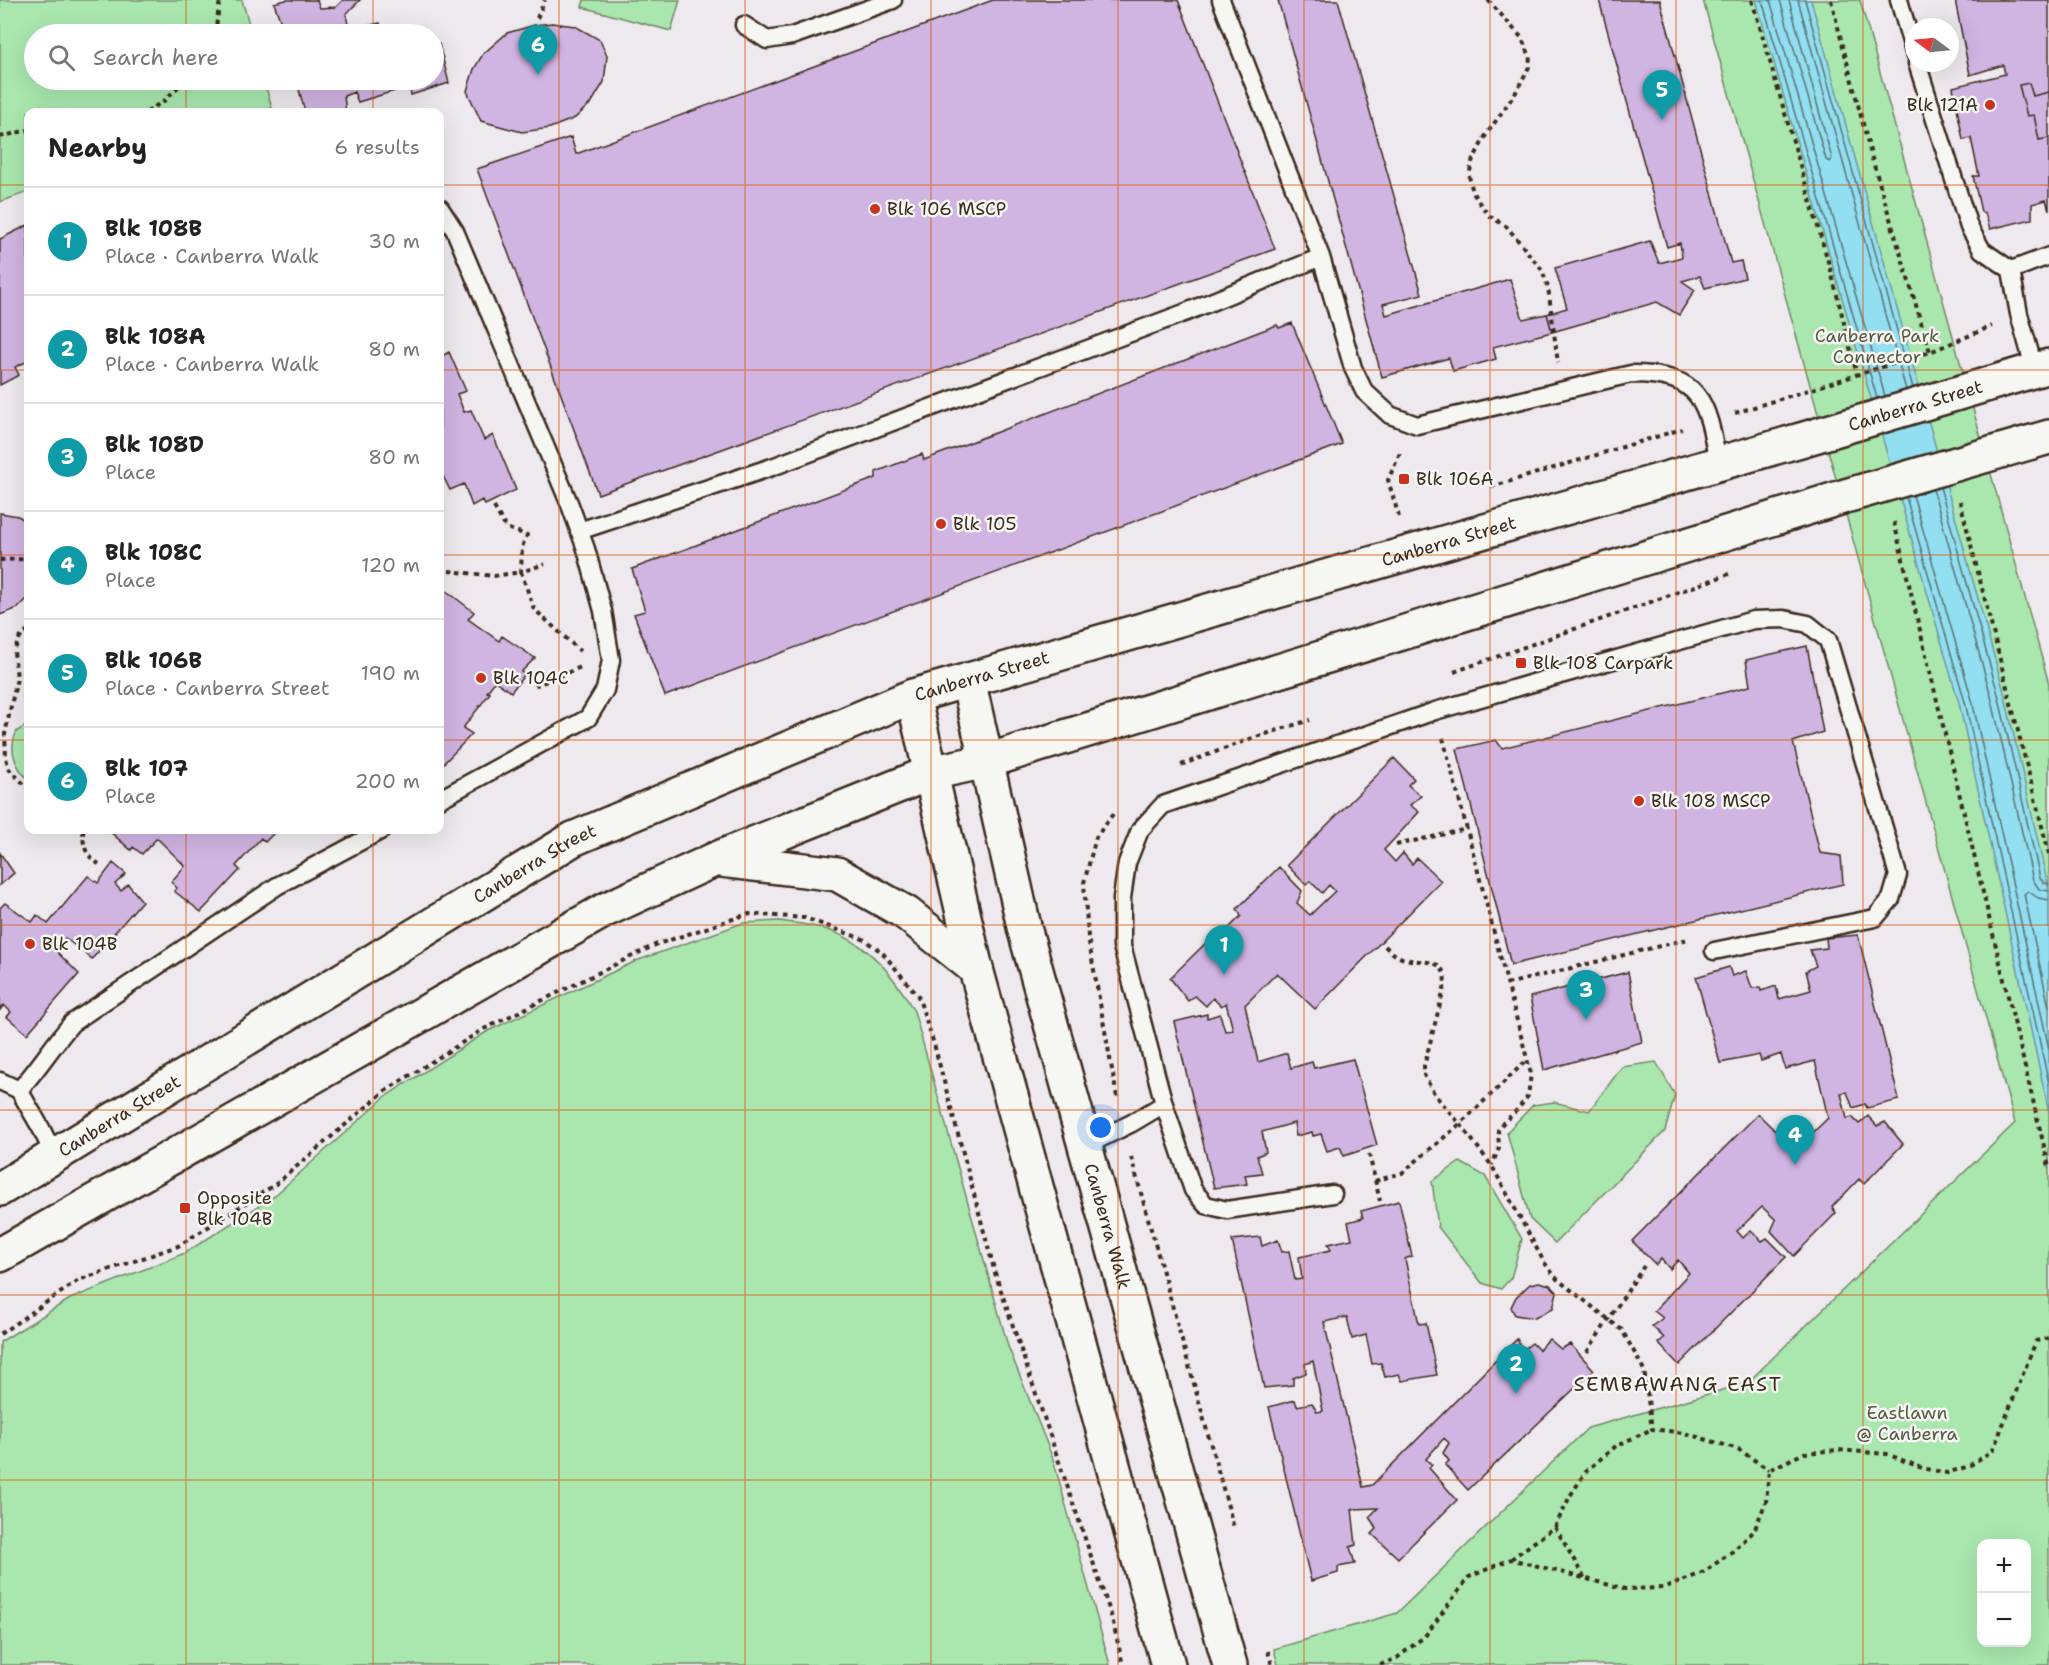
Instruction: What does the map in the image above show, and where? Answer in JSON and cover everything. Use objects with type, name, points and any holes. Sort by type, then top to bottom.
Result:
[{"type":"street","name":"Canberra Street","points":[[0,1189],[573,838],[913,696],[2042,369]]},
{"type":"street","points":[[0,1255],[605,910],[716,859],[930,773],[987,761],[1849,495],[2049,437]]},
{"type":"street","name":"Canberra Walk","points":[[968,680],[1025,931],[1230,1665]]},
{"type":"street","points":[[913,696],[976,969],[1168,1665]]},
{"type":"street","points":[[716,859],[837,874],[906,913],[976,969]]},
{"type":"lane","points":[[744,25],[767,40],[792,36],[893,0]]},
{"type":"lane","points":[[1221,0],[1321,257],[1353,368],[1364,391],[1390,415],[1417,424],[1631,374],[1655,374],[1682,381],[1700,398],[1710,421],[1718,464]]},
{"type":"lane","points":[[1899,0],[1905,21]]},
{"type":"lane","points":[[1920,72],[1969,227],[1982,250],[2011,270],[2019,314],[2042,369]]},
{"type":"lane","points":[[444,214],[455,231],[558,473],[586,549],[603,611],[611,660],[605,690],[588,718],[444,797]]},
{"type":"lane","points":[[2011,270],[2049,256]]},
{"type":"lane","points":[[579,531],[783,462],[1162,321],[1321,257]]},
{"type":"lane","points":[[1333,1194],[1227,1210],[1206,1205],[1193,1190],[1164,1104],[1122,946],[1122,898],[1127,863],[1140,830],[1163,805],[1435,711],[1754,620],[1784,619],[1808,624],[1828,640],[1898,874],[1891,899],[1875,918],[1714,951]]},
{"type":"lane","points":[[19,1090],[72,1023],[277,886],[374,834]]},
{"type":"lane","points":[[0,1081],[19,1090],[54,1156]]},
{"type":"lane","points":[[1085,1146],[1123,1128],[1164,1104]]},
{"type":"path","points":[[216,24],[220,0]]},
{"type":"path","points":[[537,18],[545,0]]},
{"type":"path","points":[[1488,0],[1521,37],[1530,56],[1529,67],[1516,92],[1486,135],[1472,162],[1469,176],[1473,193],[1482,207],[1490,216],[1507,227],[1542,270],[1548,287],[1561,391]]},
{"type":"path","points":[[1752,0],[1832,275],[1857,375],[1930,352],[1871,155],[1831,0]]},
{"type":"path","points":[[153,108],[174,90]]},
{"type":"path","points":[[0,137],[24,131]]},
{"type":"path","points":[[1407,553],[1388,480],[1395,461],[1417,424]]},
{"type":"path","points":[[1959,495],[2049,855]]},
{"type":"path","points":[[494,507],[506,528],[527,535],[522,547],[521,572],[534,609],[583,654]]},
{"type":"path","points":[[1893,515],[2049,1167]]},
{"type":"path","points":[[0,560],[24,559]]},
{"type":"path","points":[[444,570],[494,576],[521,572],[545,564]]},
{"type":"path","points":[[1451,674],[1735,572]]},
{"type":"path","points":[[24,634],[19,639],[14,652],[17,678],[5,734],[9,769],[24,784]]},
{"type":"path","points":[[1435,711],[1531,1074],[1528,1096],[1498,1130],[1499,1148],[1492,1166]]},
{"type":"path","points":[[1174,769],[1192,760],[1314,719]]},
{"type":"path","points":[[1118,807],[1096,837],[1084,883],[1088,937],[1123,1128],[1237,1539]]},
{"type":"path","points":[[1396,845],[1467,829]]},
{"type":"path","points":[[83,834],[83,846],[90,858],[99,864]]},
{"type":"path","points":[[0,1334],[79,1280],[178,1246],[276,1184],[385,1091],[484,1029],[665,942],[748,914],[805,918],[863,939],[882,952],[918,996],[934,1044],[994,1273],[1112,1618],[1123,1665]]},
{"type":"path","points":[[1507,984],[1712,933],[1714,951]]},
{"type":"path","points":[[1385,946],[1393,954],[1404,959],[1430,961],[1443,971],[1444,988],[1424,1066],[1424,1075],[1434,1095],[1492,1166],[1544,1263],[1557,1279],[1622,1330],[1644,1370],[1652,1429]]},
{"type":"path","points":[[1375,1181],[1402,1173],[1460,1124],[1528,1060]]},
{"type":"path","points":[[1369,1154],[1380,1201]]},
{"type":"path","points":[[1587,1352],[1644,1266]]},
{"type":"path","points":[[1769,1470],[1804,1453],[1839,1450],[1887,1454],[1922,1468],[1947,1473],[1969,1466],[1993,1450],[2036,1341],[2049,1338]]},
{"type":"path","points":[[1380,1665],[1397,1658],[1425,1636],[1469,1577],[1511,1559],[1555,1527],[1570,1496],[1587,1470],[1616,1446],[1652,1429],[1684,1433],[1738,1449],[1769,1470]]},
{"type":"path","points":[[1511,1559],[1625,1589],[1665,1588],[1704,1572],[1733,1551],[1754,1531],[1766,1502],[1769,1470]]},
{"type":"path","points":[[1555,1527],[1585,1579]]},
{"type":"path","points":[[1266,1642],[1272,1665]]},
{"type":"green space","points":[[0,0],[242,0],[249,24],[24,24],[24,90],[267,90],[272,108],[24,108],[24,193],[0,202]]},
{"type":"green space","points":[[584,0],[680,0],[671,31],[582,7]]},
{"type":"green space","points":[[1703,0],[1860,0],[2049,684],[2049,1665],[1278,1665],[1274,1649],[1397,1613],[1588,1428],[1747,1383],[2015,1123]]},
{"type":"green space","points":[[24,727],[24,774],[16,763],[13,751],[17,731]]},
{"type":"green space","points":[[779,921],[837,933],[864,949],[897,983],[914,1011],[1008,1346],[1053,1459],[1110,1665],[0,1665],[0,1342],[70,1299],[185,1253],[273,1197],[386,1096],[488,1031],[636,961],[743,923]]},
{"type":"green space","points":[[1656,1062],[1675,1095],[1665,1131],[1555,1243],[1530,1219],[1507,1132],[1533,1105],[1554,1102],[1589,1111],[1622,1067]]},
{"type":"green space","points":[[1460,1162],[1485,1176],[1522,1239],[1511,1278],[1501,1289],[1482,1283],[1438,1227],[1432,1181]]},
{"type":"water","points":[[1756,0],[1811,0],[2004,692],[2049,890],[2049,1112],[1959,703]]},
{"type":"building","points":[[286,0],[317,0],[320,8],[336,7],[343,0],[360,0],[346,14],[348,24],[281,24],[274,3]]},
{"type":"building","name":"Blk 106 MSCP","points":[[993,0],[1178,0],[1275,249],[598,494],[477,169],[571,137],[576,154]]},
{"type":"building","points":[[1278,0],[1338,0],[1422,294],[1383,304],[1386,315],[1510,279],[1523,319],[1547,314],[1552,332],[1493,347],[1496,359],[1453,371],[1449,358],[1382,377]]},
{"type":"building","points":[[1599,0],[1660,0],[1731,263],[1741,261],[1745,278],[1705,288],[1700,276],[1682,281],[1695,290],[1679,315],[1657,302],[1552,332],[1547,314],[1567,308],[1555,268],[1650,241],[1659,263],[1682,257],[1680,243],[1667,247]]},
{"type":"building","name":"Blk 121A","points":[[1955,0],[2049,0],[2049,92],[2033,96],[2029,83],[2019,85],[2027,116],[2034,115],[2039,140],[2049,138],[2049,210],[2046,200],[2032,204],[2032,219],[1990,229],[1985,213],[1981,212],[1973,176],[1979,176],[1971,138],[1963,140],[1953,87],[2005,74],[2003,65],[1970,75]]},
{"type":"building","points":[[552,23],[575,26],[600,40],[607,56],[604,82],[592,102],[575,118],[550,128],[522,132],[481,121],[467,91],[474,69],[483,54],[507,33]]},
{"type":"building","points":[[444,64],[449,83],[444,85]]},
{"type":"building","points":[[2029,83],[2033,96],[2049,92],[2049,138],[2039,140],[2034,115],[2027,116],[2019,85]]},
{"type":"building","points":[[299,90],[398,90],[358,102],[354,92],[344,96],[346,108],[304,108]]},
{"type":"building","points":[[410,90],[427,90],[411,95]]},
{"type":"building","points":[[24,227],[24,363],[15,367],[19,375],[0,385],[0,239]]},
{"type":"building","name":"Blk 105","points":[[1292,323],[1342,444],[665,696],[634,614],[645,611],[632,569],[876,478],[876,472],[922,454],[924,460],[1277,325],[1279,328]]},
{"type":"building","points":[[449,352],[466,391],[457,394],[464,412],[471,410],[484,440],[493,435],[516,490],[485,505],[482,500],[472,506],[464,484],[450,490],[444,478],[444,355]]},
{"type":"building","points":[[0,513],[18,516],[24,520],[24,602],[18,608],[0,615]]},
{"type":"building","name":"Blk 104C","points":[[444,589],[474,612],[468,619],[499,641],[502,636],[535,658],[521,672],[525,674],[511,692],[495,681],[487,692],[490,693],[463,728],[472,734],[444,763]]},
{"type":"building","name":"Blk 108 MSCP","points":[[1807,646],[1823,732],[1793,742],[1820,853],[1841,856],[1843,884],[1511,965],[1457,749],[1496,740],[1502,748],[1750,686],[1746,660]]},
{"type":"building","points":[[1394,758],[1414,779],[1408,785],[1421,796],[1410,805],[1419,812],[1384,850],[1395,862],[1403,853],[1412,864],[1417,858],[1441,881],[1315,1009],[1277,973],[1245,1005],[1258,1062],[1287,1053],[1291,1068],[1312,1062],[1314,1068],[1353,1059],[1377,1145],[1344,1156],[1340,1147],[1327,1151],[1321,1134],[1313,1136],[1312,1132],[1296,1136],[1294,1123],[1262,1132],[1266,1152],[1257,1156],[1262,1173],[1245,1175],[1247,1184],[1214,1188],[1174,1022],[1207,1014],[1207,1018],[1220,1014],[1225,1031],[1233,1030],[1226,1003],[1221,1006],[1213,998],[1206,1006],[1195,996],[1188,1001],[1170,978],[1210,939],[1214,943],[1241,916],[1237,909],[1279,867],[1302,891],[1297,903],[1310,915],[1335,891],[1329,885],[1322,893],[1310,881],[1306,885],[1287,865]]},
{"type":"building","points":[[113,834],[273,834],[265,842],[261,838],[236,866],[240,870],[201,912],[174,891],[177,888],[171,882],[185,866],[157,838],[142,854],[133,847],[131,850]]},
{"type":"building","points":[[0,853],[14,873],[0,885]]},
{"type":"building","name":"Blk 104B","points":[[113,863],[126,874],[115,884],[121,891],[128,884],[142,901],[92,959],[65,938],[56,951],[79,974],[27,1034],[7,1017],[11,1012],[4,1005],[0,1010],[0,908],[5,903],[32,922],[37,915],[48,924],[88,876],[98,883]]},
{"type":"building","points":[[1858,935],[1899,1100],[1867,1108],[1865,1104],[1853,1108],[1847,1092],[1841,1093],[1847,1119],[1852,1117],[1859,1124],[1868,1116],[1877,1126],[1885,1122],[1903,1144],[1864,1184],[1859,1179],[1832,1207],[1836,1213],[1794,1256],[1771,1231],[1776,1220],[1762,1207],[1737,1231],[1743,1238],[1751,1230],[1762,1241],[1767,1238],[1786,1257],[1679,1365],[1658,1343],[1664,1338],[1652,1326],[1663,1318],[1654,1311],[1689,1273],[1678,1260],[1670,1269],[1661,1259],[1656,1265],[1632,1241],[1758,1114],[1795,1150],[1828,1118],[1815,1061],[1785,1069],[1781,1054],[1761,1061],[1759,1055],[1720,1063],[1696,977],[1729,967],[1732,976],[1746,971],[1752,988],[1760,987],[1761,991],[1776,986],[1779,999],[1811,990],[1806,971],[1816,966],[1810,950],[1827,948],[1826,938]]},
{"type":"building","points":[[1628,972],[1642,1042],[1544,1070],[1530,997]]},
{"type":"building","points":[[1399,1201],[1412,1256],[1405,1259],[1419,1324],[1426,1323],[1437,1375],[1402,1381],[1399,1374],[1385,1377],[1381,1363],[1372,1364],[1366,1335],[1352,1339],[1347,1317],[1324,1322],[1363,1487],[1372,1485],[1517,1339],[1523,1350],[1532,1343],[1539,1350],[1549,1339],[1561,1349],[1570,1344],[1594,1370],[1468,1490],[1445,1465],[1449,1461],[1443,1453],[1449,1443],[1444,1438],[1426,1459],[1432,1465],[1429,1468],[1457,1500],[1398,1558],[1372,1534],[1377,1529],[1369,1517],[1378,1508],[1352,1509],[1356,1545],[1350,1547],[1355,1564],[1338,1567],[1338,1573],[1311,1581],[1269,1407],[1295,1400],[1297,1406],[1312,1403],[1317,1412],[1323,1411],[1313,1361],[1305,1364],[1306,1373],[1293,1378],[1293,1385],[1264,1388],[1232,1240],[1260,1237],[1262,1246],[1278,1240],[1282,1252],[1289,1251],[1295,1280],[1302,1279],[1299,1257],[1331,1250],[1328,1244],[1352,1239],[1348,1222],[1363,1218],[1361,1211]]},
{"type":"building","points":[[1539,1282],[1550,1285],[1557,1292],[1553,1308],[1535,1318],[1515,1315],[1511,1307],[1516,1297],[1530,1284]]},
{"type":"place","name":"Blk 107","points":[[538,75]]},
{"type":"place","name":"Blk 121A","points":[[1990,105]]},
{"type":"place","name":"Blk 106B","points":[[1662,120]]},
{"type":"place","name":"Blk 106 MSCP","points":[[875,209]]},
{"type":"place","name":"Blk 106A","points":[[1404,479]]},
{"type":"place","name":"Blk 105","points":[[941,524]]},
{"type":"place","name":"Blk 108 Carpark","points":[[1521,663]]},
{"type":"place","name":"Blk 104C","points":[[481,678]]},
{"type":"place","name":"Blk 108 MSCP","points":[[1639,801]]},
{"type":"place","name":"Blk 104B","points":[[30,944]]},
{"type":"place","name":"Blk 108B","points":[[1224,975]]},
{"type":"place","name":"Blk 108D","points":[[1586,1020]]},
{"type":"place","name":"Blk 108C","points":[[1795,1165]]},
{"type":"place","name":"Opposite Blk 104B","points":[[185,1208]]},
{"type":"place","name":"Blk 108A","points":[[1516,1394]]},
{"type":"district","name":"SEMBAWANG EAST","points":[[1678,1384]]},
{"type":"park label","name":"Canberra Park Connector","points":[[1877,346]]},
{"type":"park label","name":"Eastlawn @ Canberra","points":[[1907,1423]]}]
